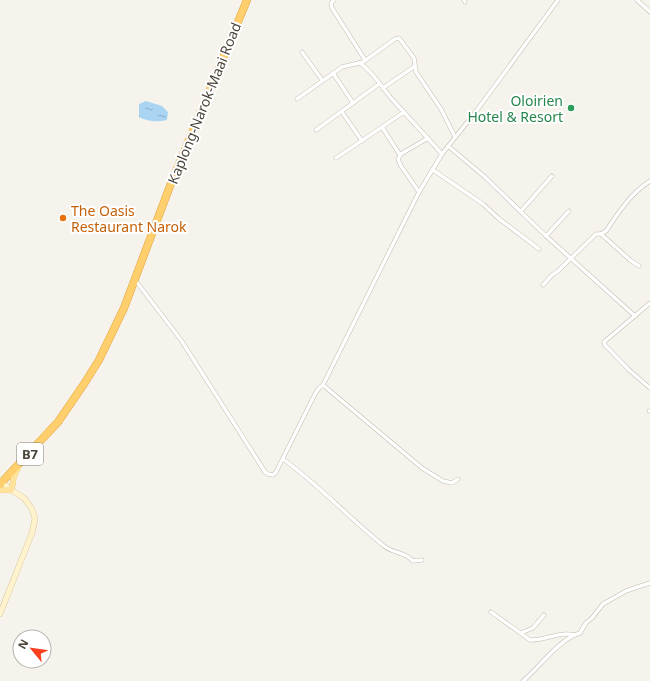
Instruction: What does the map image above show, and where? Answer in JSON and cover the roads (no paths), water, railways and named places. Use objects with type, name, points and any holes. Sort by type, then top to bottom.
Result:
[{"type":"highway","name":"Kaplong-Narok-Maai Road","points":[[1,481],[20,464],[58,422],[99,360],[117,323],[135,280],[170,186],[247,0]]},
{"type":"highway","name":"Kaplong-Narok-Maai Road","points":[[1,481],[49,427],[58,422]]},
{"type":"main road","points":[[13,489],[14,476],[20,464]]},
{"type":"main road","points":[[0,614],[34,525],[34,514],[29,503],[1,481]]},
{"type":"main road","points":[[0,490],[13,489]]},
{"type":"street","points":[[334,0],[331,3],[332,8],[365,60]]},
{"type":"street","points":[[135,280],[181,340],[265,472],[270,475],[275,474],[315,394],[323,384],[419,192],[442,154],[477,110],[558,0]]},
{"type":"street","points":[[637,0],[650,12]]},
{"type":"street","points":[[297,99],[344,66],[360,63],[395,39],[399,38],[414,58],[416,72],[441,109],[455,137]]},
{"type":"street","points":[[302,52],[322,80]]},
{"type":"street","points":[[360,63],[375,76],[383,88],[442,154]]},
{"type":"street","points":[[383,88],[415,66]]},
{"type":"street","points":[[333,73],[353,103]]},
{"type":"street","points":[[316,130],[380,84]]},
{"type":"street","points":[[342,112],[362,141]]},
{"type":"street","points":[[336,158],[404,112]]},
{"type":"street","points":[[382,127],[400,155]]},
{"type":"street","points":[[419,192],[398,159],[400,155],[428,138]]},
{"type":"street","points":[[448,146],[485,177],[546,236],[634,316]]},
{"type":"street","points":[[433,170],[484,204],[498,218],[539,249]]},
{"type":"street","points":[[521,211],[552,176]]},
{"type":"street","points":[[543,285],[596,234],[601,234],[606,231],[620,210],[638,190],[650,181]]},
{"type":"street","points":[[546,236],[569,211]]},
{"type":"street","points":[[601,234],[630,260],[639,266]]},
{"type":"street","points":[[650,303],[604,342],[605,345],[629,370],[650,388]]},
{"type":"street","points":[[323,384],[422,468],[443,481],[452,483],[458,479]]},
{"type":"street","points":[[283,459],[325,492],[351,517],[390,550],[408,555],[413,561],[422,560]]},
{"type":"street","points":[[523,681],[561,644],[574,635],[580,633],[586,623],[603,604],[626,591],[650,584]]},
{"type":"street","points":[[491,612],[530,640],[554,635],[574,635]]},
{"type":"street","points":[[521,633],[533,628],[544,615]]},
{"type":"water","points":[[146,101],[162,106],[168,112],[167,120],[153,121],[139,117],[139,104]]},
{"type":"place","name":"Oloirien Hotel & Resort","points":[[571,108]]},
{"type":"place","name":"The Oasis Restaurant Narok","points":[[63,218]]}]
